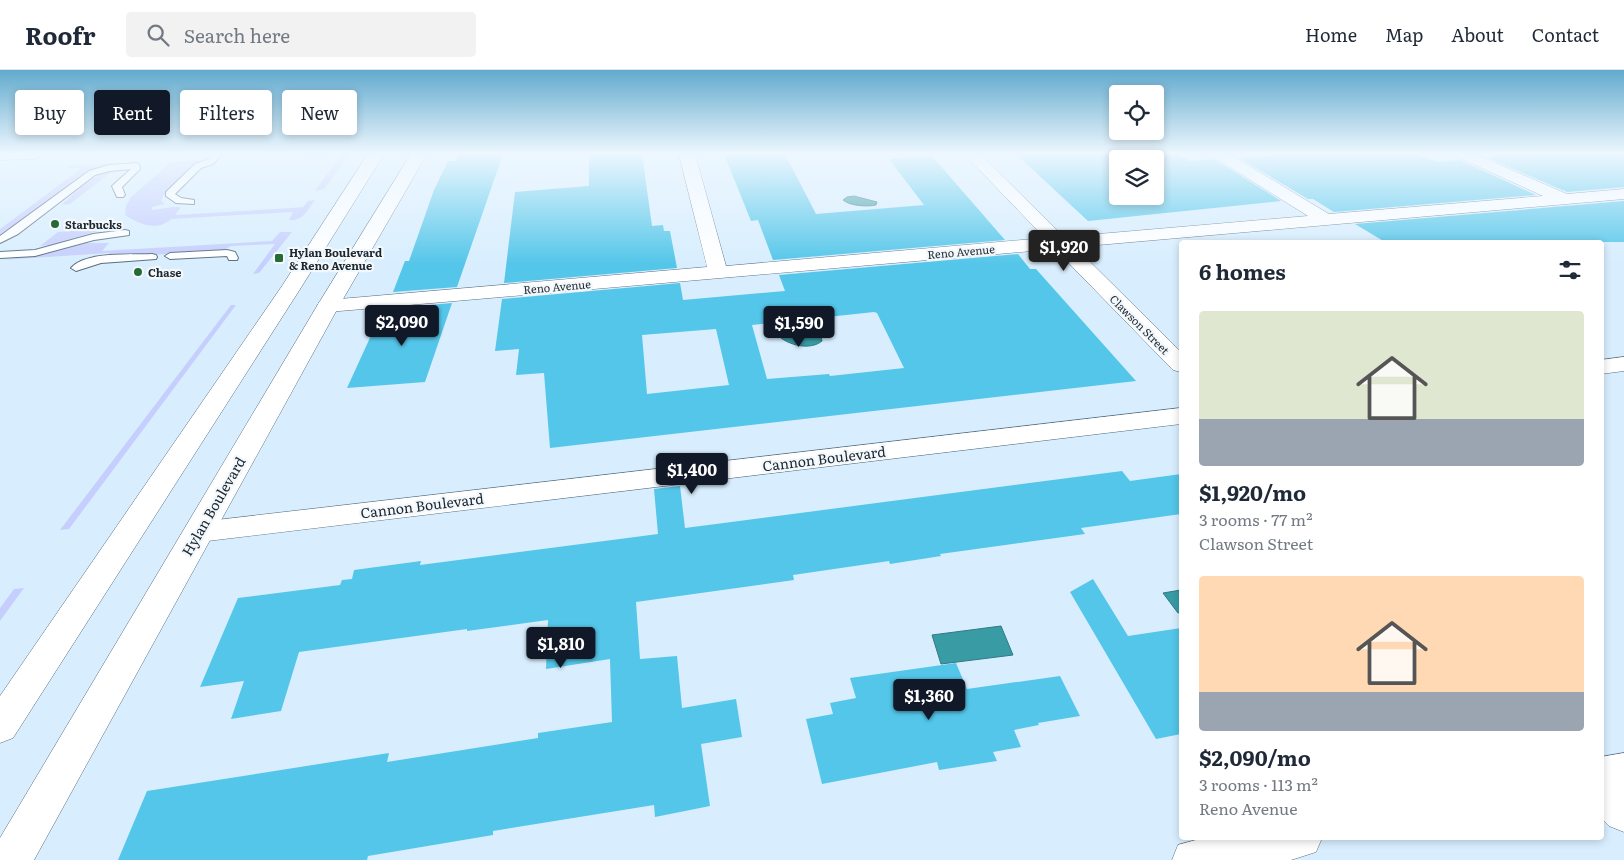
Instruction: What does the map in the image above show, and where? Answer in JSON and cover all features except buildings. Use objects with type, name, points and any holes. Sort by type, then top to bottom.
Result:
[{"type":"street","points":[[0,727],[292,286],[353,191]]},
{"type":"street","name":"Hylan Boulevard","points":[[11,860],[328,306],[398,191]]},
{"type":"street","points":[[697,191],[718,272]]},
{"type":"street","name":"Clawson Street","points":[[1009,191],[1179,364]]},
{"type":"street","points":[[1279,191],[1326,220]]},
{"type":"street","points":[[1545,191],[1563,199]]},
{"type":"street","name":"Reno Avenue","points":[[328,306],[1624,194]]},
{"type":"street","points":[[1604,366],[1624,364]]},
{"type":"street","name":"Cannon Boulevard","points":[[199,532],[1179,416]]},
{"type":"street","points":[[1604,774],[1624,770]]},
{"type":"street","points":[[1604,793],[1624,813]]},
{"type":"street","points":[[1193,860],[1290,840]]},
{"type":"lane","points":[[0,240],[14,232],[68,191]]},
{"type":"lane","points":[[119,191],[120,195]]},
{"type":"lane","points":[[172,191],[169,194],[183,202],[191,202]]},
{"type":"lane","points":[[174,196],[184,191]]},
{"type":"lane","points":[[0,255],[35,252],[92,237],[125,233]]},
{"type":"lane","points":[[170,256],[227,253],[231,254],[233,258]]},
{"type":"lane","points":[[76,268],[84,263],[94,261],[152,257]]},
{"type":"shaded area","points":[[51,191],[71,191],[25,222],[0,234],[0,229]]},
{"type":"shaded area","points":[[77,191],[87,191],[70,204],[61,205]]},
{"type":"shaded area","points":[[138,191],[169,191],[161,201],[165,204],[152,207],[152,210],[181,207],[175,215],[303,207],[308,201],[315,200],[301,217],[294,220],[289,220],[293,212],[171,219],[166,223],[154,226],[142,224],[125,215],[126,206],[131,197]]},
{"type":"shaded area","points":[[854,196],[877,202],[876,205],[854,205],[843,200]]},
{"type":"shaded area","points":[[90,229],[97,231],[50,245],[40,246],[58,232]]},
{"type":"shaded area","points":[[280,232],[292,232],[259,273],[253,274],[275,244],[231,246],[222,251],[114,257],[109,256],[109,253],[0,260],[41,255],[86,243],[109,243],[102,251],[272,241]]},
{"type":"shaded area","points":[[231,305],[236,305],[69,529],[60,530]]},
{"type":"shaded area","points":[[793,330],[816,334],[821,337],[822,341],[818,344],[802,346],[781,338],[783,332]]},
{"type":"shaded area","points":[[24,588],[0,621],[0,608],[14,589]]},
{"type":"shaded area","points":[[1179,590],[1179,613],[1178,613],[1163,593]]},
{"type":"shaded area","points":[[1001,626],[1013,655],[941,664],[932,635]]},
{"type":"place","name":"Starbucks","points":[[55,224]]},
{"type":"place","name":"Hylan Boulevard & Reno Avenue","points":[[279,258]]},
{"type":"place","name":"Chase","points":[[138,272]]}]
